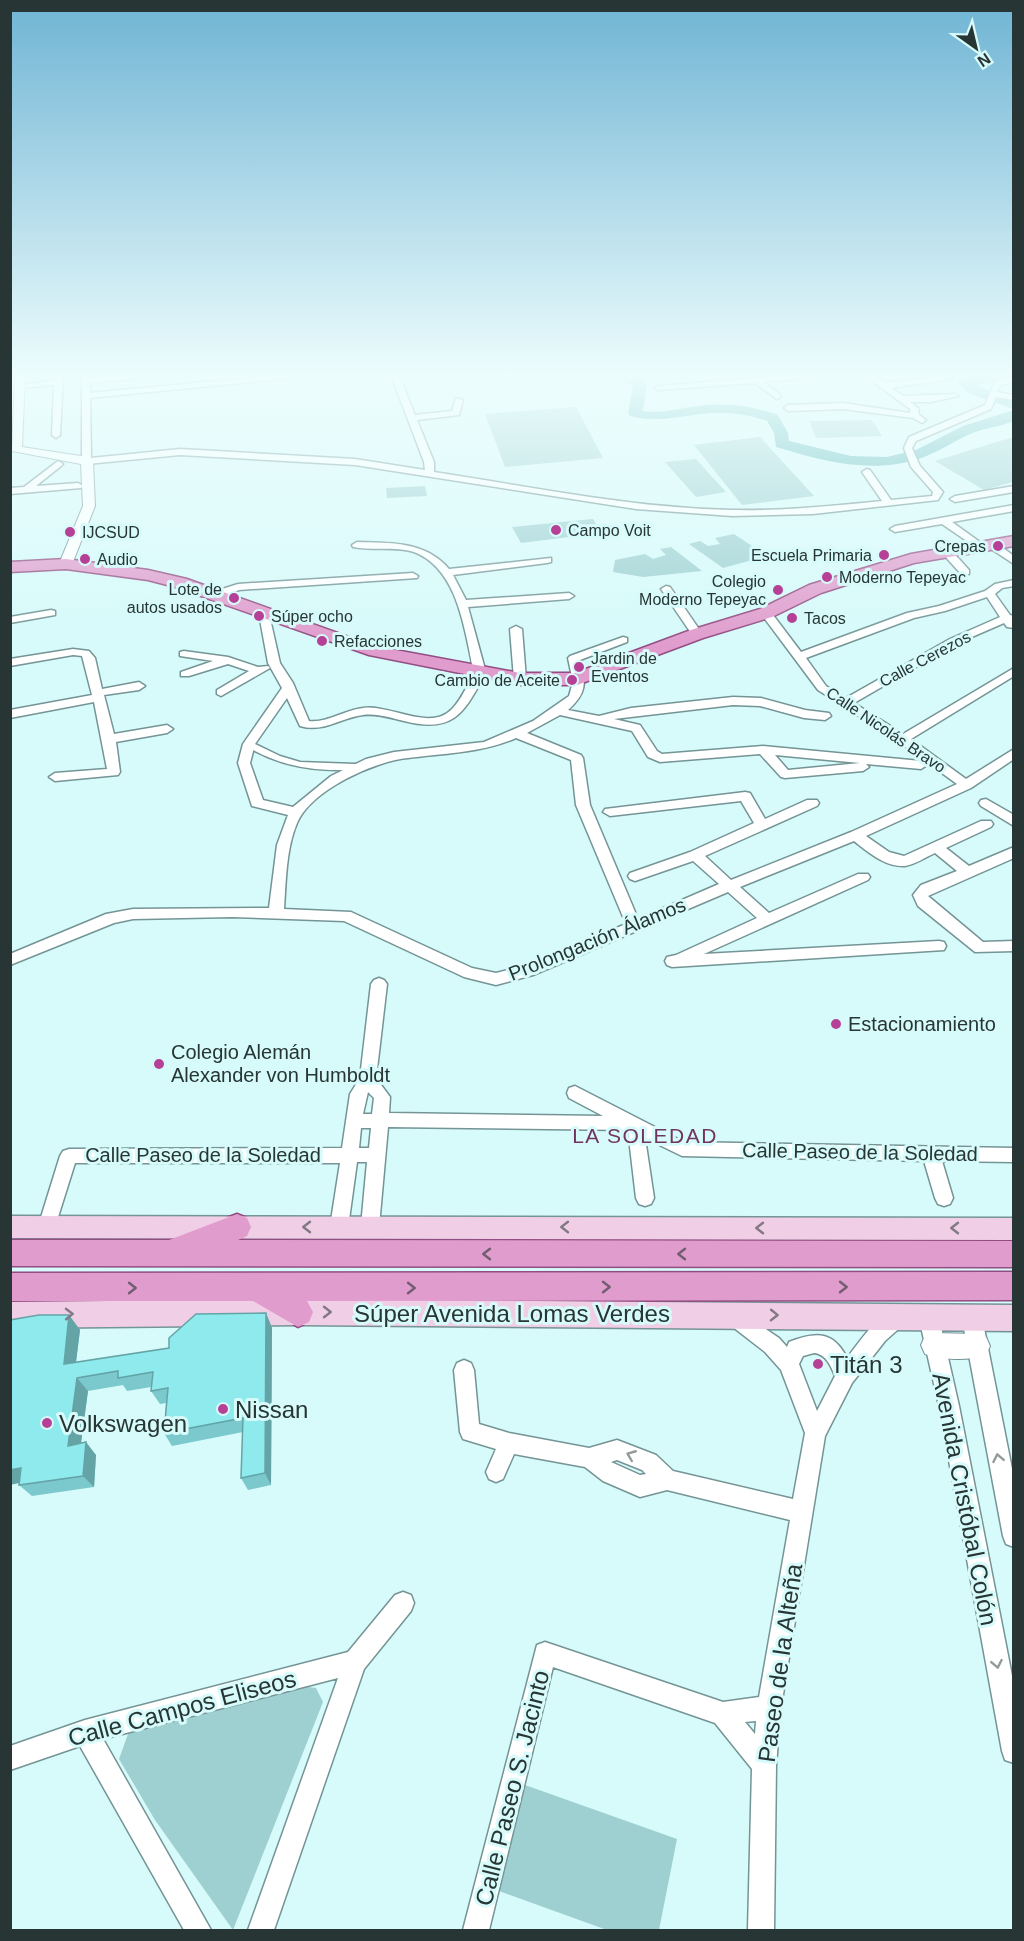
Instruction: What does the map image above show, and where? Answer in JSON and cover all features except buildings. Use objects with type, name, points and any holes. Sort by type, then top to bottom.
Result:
[{"type":"main road","points":[[10,567],[66,564],[148,574],[181,583],[369,650],[520,679],[577,679],[697,634],[766,613],[815,589],[911,559],[1014,541]]},
{"type":"main road","points":[[10,1227],[1014,1229]]},
{"type":"main road","points":[[166,1253],[237,1227]]},
{"type":"main road","points":[[10,1253],[1014,1254]]},
{"type":"main road","name":"Súper Avenida Lomas Verdes","points":[[10,1287],[1014,1286]]},
{"type":"main road","points":[[259,1288],[298,1312]]},
{"type":"main road","name":"Súper Avenida Lomas Verdes","points":[[10,1315],[298,1312],[1014,1318]]},
{"type":"street","points":[[27,489],[56,466]]},
{"type":"street","points":[[66,564],[88,506],[87,466]]},
{"type":"street","points":[[378,466],[636,506],[732,513],[813,511],[935,498],[938,492],[915,466]]},
{"type":"street","points":[[429,466],[430,474]]},
{"type":"street","points":[[867,472],[889,504]]},
{"type":"street","points":[[10,490],[78,486]]},
{"type":"street","points":[[955,499],[1014,489]]},
{"type":"street","points":[[895,529],[1014,508]]},
{"type":"street","points":[[945,521],[1014,561]]},
{"type":"street","points":[[264,614],[274,663],[288,683],[288,688],[304,723],[309,726],[317,726],[356,712],[371,711],[423,722],[450,717],[480,673],[461,604],[448,572],[434,558],[417,550],[357,545]]},
{"type":"street","points":[[947,552],[965,572]]},
{"type":"street","points":[[448,572],[547,560]]},
{"type":"street","points":[[217,596],[223,591],[238,587],[413,576]]},
{"type":"street","points":[[798,657],[911,615],[941,609],[989,593],[999,586],[1014,583]]},
{"type":"street","points":[[666,589],[697,634]]},
{"type":"street","points":[[989,593],[1011,622]]},
{"type":"street","points":[[461,604],[569,596]]},
{"type":"street","points":[[10,620],[51,613]]},
{"type":"street","name":"Calle Nicolás Bravo","points":[[766,613],[822,688],[903,739],[966,785]]},
{"type":"street","name":"Calle Cerezos","points":[[845,703],[954,641],[1011,622]]},
{"type":"street","points":[[516,629],[520,679]]},
{"type":"street","points":[[276,913],[287,829],[296,812],[332,782],[356,767],[381,758],[485,746],[515,733],[558,711],[575,697],[579,688],[574,658],[623,639]]},
{"type":"street","points":[[10,663],[73,652],[85,653],[89,658],[109,739],[114,772],[55,777]]},
{"type":"street","points":[[184,654],[228,660],[259,671]]},
{"type":"street","points":[[186,674],[228,660]]},
{"type":"street","points":[[221,692],[274,663]]},
{"type":"street","points":[[903,739],[1014,671]]},
{"type":"street","points":[[10,714],[139,686]]},
{"type":"street","points":[[288,688],[249,744],[244,763],[257,803],[296,812]]},
{"type":"street","points":[[598,719],[631,712],[733,701],[761,702],[804,714],[825,716]]},
{"type":"street","points":[[558,711],[636,728],[652,754],[660,758],[764,750],[921,765]]},
{"type":"street","points":[[109,739],[167,729]]},
{"type":"street","points":[[515,733],[577,758],[583,805],[634,926]]},
{"type":"street","points":[[249,744],[268,756],[289,764],[305,767],[356,767]]},
{"type":"street","points":[[764,750],[785,774],[899,763]]},
{"type":"street","name":"Prolongación Álamos","points":[[10,960],[102,921],[122,916],[170,911],[276,913],[346,916],[469,973],[496,979],[528,971],[856,835],[966,785],[1014,753]]},
{"type":"street","points":[[610,812],[745,795],[762,825]]},
{"type":"street","points":[[635,876],[694,855],[812,803]]},
{"type":"street","points":[[986,803],[1014,822]]},
{"type":"street","points":[[856,835],[878,853],[891,860],[905,861],[986,824]]},
{"type":"street","points":[[937,847],[966,871]]},
{"type":"street","points":[[1011,945],[980,948],[923,902],[920,895],[926,889],[1014,852]]},
{"type":"street","points":[[694,855],[767,919]]},
{"type":"street","points":[[863,877],[672,961],[939,946]]},
{"type":"street","points":[[339,1227],[358,1094],[369,1079],[379,984]]},
{"type":"street","points":[[369,1079],[382,1097],[370,1226]]},
{"type":"street","points":[[575,1094],[635,1123],[645,1198]]},
{"type":"street","name":"Calle Paseo de la Soledad","points":[[354,1122],[380,1120],[635,1123],[682,1149],[1014,1155]]},
{"type":"street","points":[[931,1154],[944,1198]]},
{"type":"street","name":"Calle Paseo de la Soledad","points":[[47,1227],[69,1156],[375,1155]]},
{"type":"street","points":[[731,1314],[772,1345],[789,1364],[815,1432]]},
{"type":"street","name":"Paseo de la Alteña","points":[[760,1930],[764,1765],[769,1707],[815,1432],[845,1376],[878,1334],[897,1318]]},
{"type":"street","name":"Avenida Cristóbal Colón","points":[[929,1318],[949,1406],[1014,1751]]},
{"type":"street","name":"Avenida Cristóbal Colón","points":[[972,1318],[1014,1536]]},
{"type":"street","points":[[789,1364],[796,1349],[811,1341],[823,1344],[837,1356],[845,1376]]},
{"type":"street","points":[[934,1346],[977,1346]]},
{"type":"street","points":[[464,1370],[470,1431],[509,1443],[589,1458],[610,1474],[640,1486],[667,1480],[802,1512]]},
{"type":"street","points":[[496,1472],[509,1443]]},
{"type":"street","points":[[261,1930],[356,1662],[403,1603]]},
{"type":"street","name":"Calle Paseo S. Jacinto","points":[[476,1930],[545,1653],[723,1714],[769,1707]]},
{"type":"street","name":"Calle Campos Eliseos","points":[[10,1758],[85,1732],[356,1662]]},
{"type":"street","points":[[723,1714],[764,1765]]},
{"type":"street","points":[[85,1732],[198,1930]]},
{"type":"shaded area","points":[[668,466],[702,466],[726,492],[696,497]]},
{"type":"shaded area","points":[[710,466],[786,466],[814,496],[742,505]]},
{"type":"shaded area","points":[[943,466],[1013,466],[1013,482],[984,490]]},
{"type":"shaded area","points":[[425,486],[427,496],[387,498],[386,488]]},
{"type":"shaded area","name":"Campo Voit","points":[[593,519],[601,533],[521,543],[512,527]]},
{"type":"shaded area","points":[[734,534],[767,556],[723,568],[689,544],[700,541],[708,546],[720,544],[715,538]]},
{"type":"shaded area","points":[[671,547],[702,571],[643,577],[613,572],[615,560],[645,554],[653,559],[666,555],[660,549]]},
{"type":"shaded area","points":[[302,1686],[316,1688],[323,1702],[233,1930],[155,1820],[119,1759],[128,1734],[178,1714]]},
{"type":"shaded area","points":[[525,1785],[677,1839],[659,1930],[607,1930],[499,1891]]},
{"type":"place","name":"Campo Voit","points":[[556,530]]},
{"type":"place","name":"IJCSUD","points":[[70,532]]},
{"type":"place","name":"Crepas","points":[[998,546]]},
{"type":"place","name":"Escuela Primaria","points":[[884,555]]},
{"type":"place","name":"Audio","points":[[85,559]]},
{"type":"place","name":"Moderno Tepeyac","points":[[827,577]]},
{"type":"place","name":"Colegio Moderno Tepeyac","points":[[778,590]]},
{"type":"place","name":"Lote de autos usados","points":[[234,598]]},
{"type":"place","name":"Súper ocho","points":[[259,616]]},
{"type":"place","name":"Tacos","points":[[792,618]]},
{"type":"place","name":"Refacciones","points":[[322,641]]},
{"type":"place","name":"Jardin de Eventos","points":[[579,667]]},
{"type":"place","name":"Cambio de Aceite","points":[[572,680]]},
{"type":"place","name":"Estacionamiento","points":[[836,1024]]},
{"type":"place","name":"Colegio Alemán Alexander von Humboldt","points":[[159,1064]]},
{"type":"place","name":"Titán 3","points":[[818,1364]]},
{"type":"place","name":"Nissan","points":[[223,1409]]},
{"type":"place","name":"Volkswagen","points":[[47,1423]]},
{"type":"district","name":"LA SOLEDAD","points":[[645,1135]]}]
